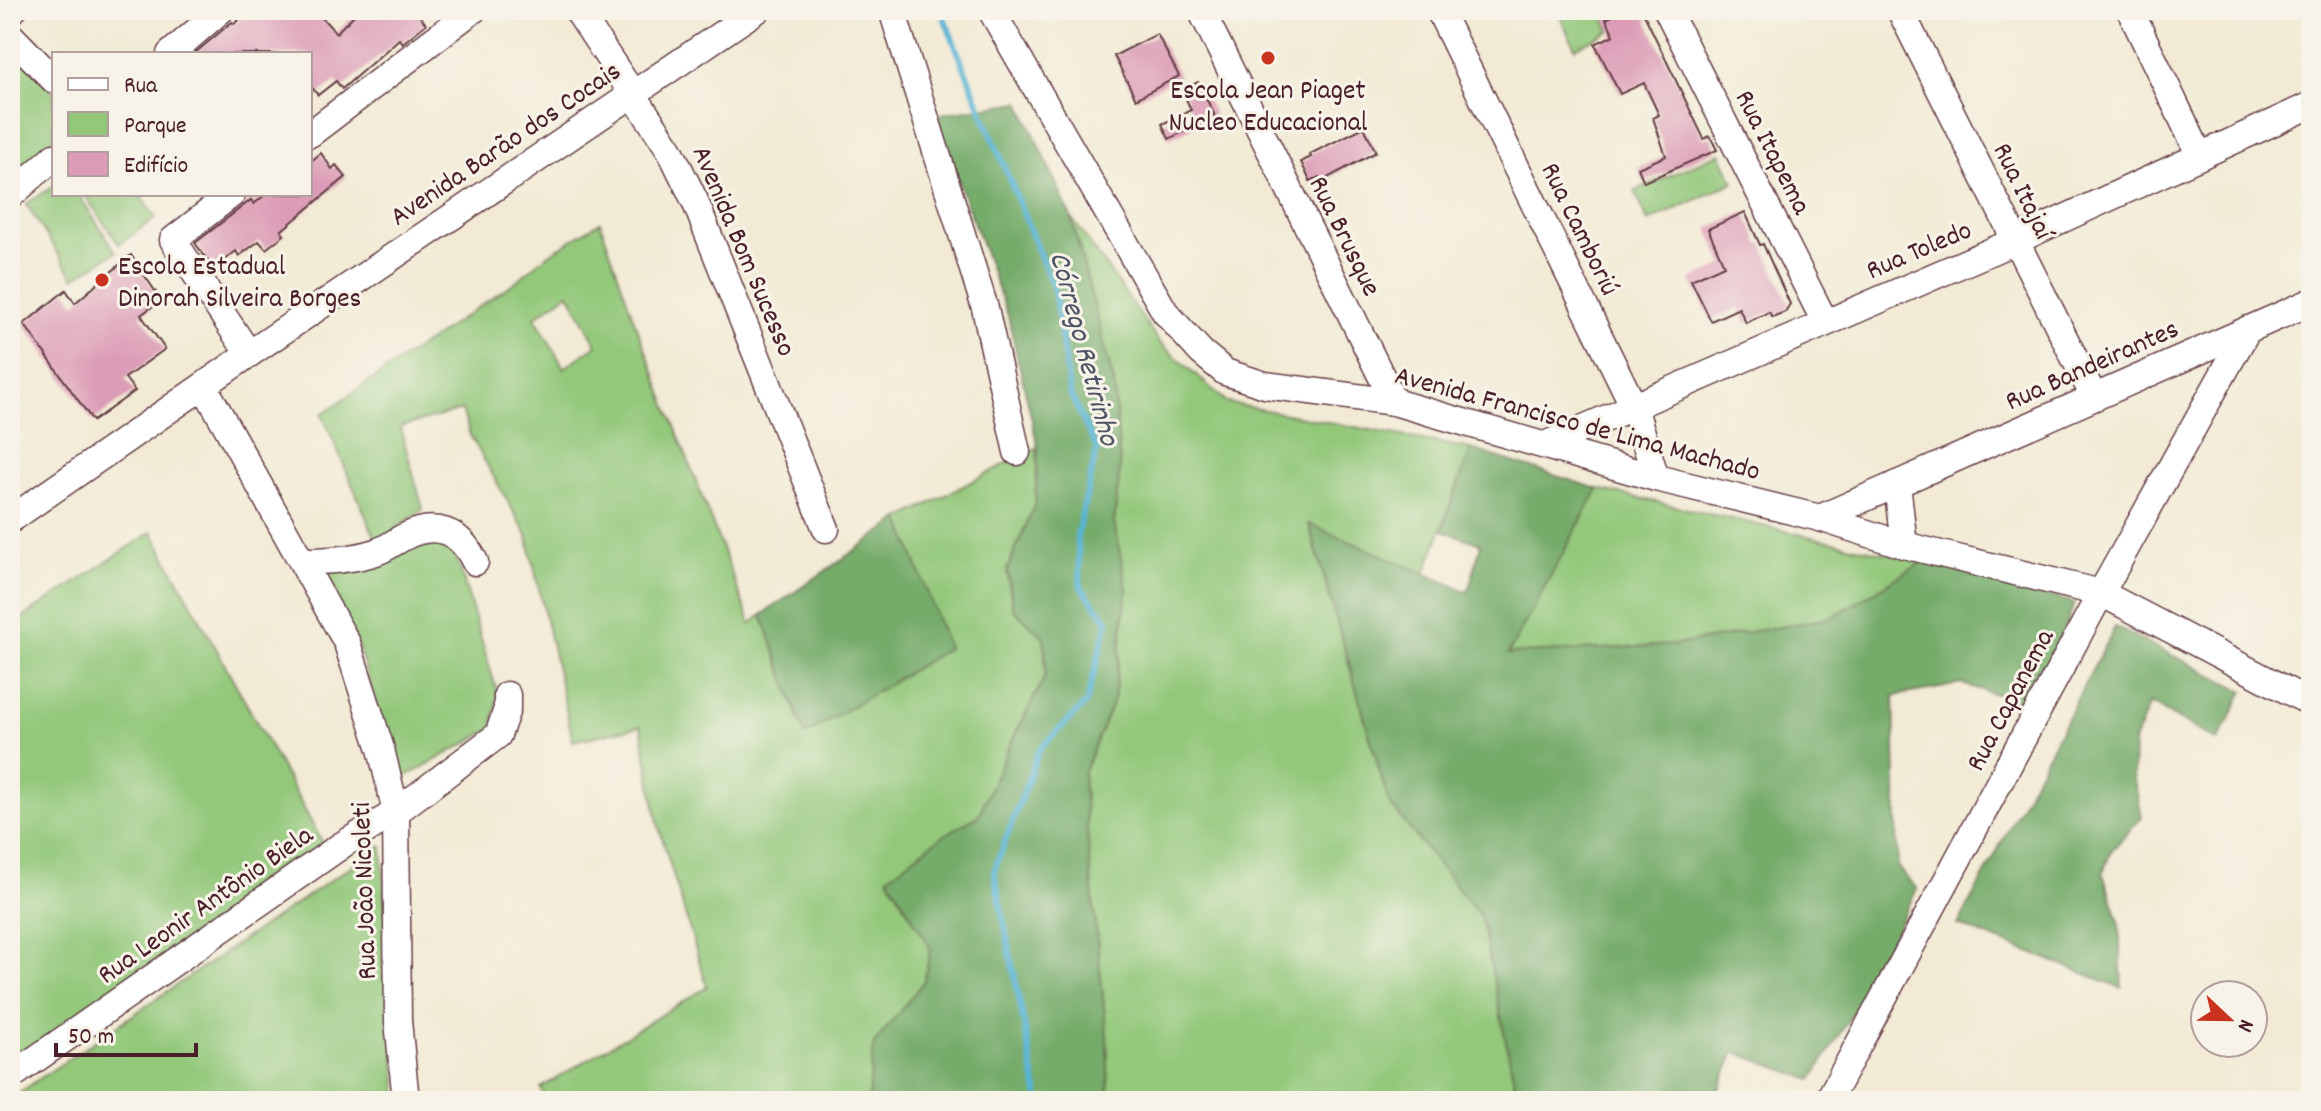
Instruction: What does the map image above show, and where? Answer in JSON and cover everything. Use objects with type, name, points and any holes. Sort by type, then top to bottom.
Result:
[{"type":"street","points":[[172,52],[221,10]]},
{"type":"street","points":[[312,132],[473,10]]},
{"type":"street","name":"Avenida Bom Sucesso","points":[[577,10],[670,150],[695,201],[826,529]]},
{"type":"street","name":"Avenida Barão dos Cocais","points":[[10,520],[757,10]]},
{"type":"street","points":[[892,10],[985,308],[1017,452]]},
{"type":"street","name":"Avenida Francisco de Lima Machado","points":[[991,10],[1165,312],[1201,352],[1225,372],[1265,385],[1394,402],[1656,478],[1820,518],[1904,545],[2101,593],[2311,703]]},
{"type":"street","name":"Rua Brusque","points":[[1201,10],[1394,402]]},
{"type":"street","name":"Rua Camboriú","points":[[1439,10],[1634,407],[1656,478]]},
{"type":"street","name":"Rua Itapema","points":[[1667,10],[1825,322]]},
{"type":"street","name":"Rua Itajaí","points":[[1900,10],[2094,397]]},
{"type":"street","points":[[2130,10],[2200,156]]},
{"type":"street","points":[[10,35],[52,78]]},
{"type":"street","name":"Rua Toledo","points":[[1547,444],[2015,241],[2311,105]]},
{"type":"street","points":[[10,196],[52,159]]},
{"type":"street","points":[[229,196],[173,240],[249,354]]},
{"type":"street","name":"Rua Bandeirantes","points":[[1820,518],[2311,302]]},
{"type":"street","name":"Rua Capanema","points":[[1828,1101],[2101,593],[2248,329]]},
{"type":"street","name":"Rua João Nicoleti","points":[[204,386],[347,643],[381,749],[396,812],[398,1021],[406,1101]]},
{"type":"street","points":[[1897,484],[1904,545]]},
{"type":"street","points":[[302,561],[349,559],[379,551],[447,522],[475,562]]},
{"type":"street","name":"Rua Leonir Antônio Biela","points":[[10,1077],[342,845],[396,812],[498,735],[507,709],[507,695]]},
{"type":"green space","points":[[1557,10],[1600,10],[1610,31],[1575,48]]},
{"type":"green space","points":[[10,47],[52,90],[52,151],[10,190]]},
{"type":"green space","points":[[1020,102],[1071,217],[1114,383],[1120,467],[1114,523],[1127,590],[1114,699],[1083,774],[1107,1037],[1109,1101],[868,1101],[874,1044],[924,981],[931,949],[888,877],[941,837],[978,816],[1046,674],[1044,637],[1013,609],[1007,570],[1035,504],[1038,447],[1008,316],[934,115]]},
{"type":"green space","points":[[1720,153],[1734,182],[1648,222],[1635,191]]},
{"type":"green space","points":[[52,187],[52,196],[79,196],[116,252],[74,278],[26,204]]},
{"type":"green space","points":[[85,196],[140,196],[156,218],[119,244]]},
{"type":"green space","points":[[1071,217],[1160,343],[1228,403],[1471,449],[1425,574],[1309,525],[1389,803],[1481,917],[1518,1101],[1109,1101],[1107,1037],[1083,773],[1114,699],[1127,590],[1114,523],[1120,467],[1114,383]]},
{"type":"green space","points":[[600,222],[634,320],[751,624],[762,615],[805,735],[948,648],[900,519],[1038,447],[1035,504],[1007,570],[1013,609],[1044,637],[1046,675],[978,816],[941,837],[888,877],[931,949],[924,981],[874,1044],[868,1101],[546,1101],[541,1088],[707,987],[658,824],[641,726],[573,741],[527,535],[470,435],[462,410],[400,427],[423,509],[377,542],[322,414],[515,282],[548,255]],"holes":[[[569,293],[597,345],[564,368],[535,317]]]},
{"type":"green space","points":[[1471,449],[1598,489],[1508,654],[1674,645],[1831,618],[1923,562],[2075,603],[2032,705],[1962,684],[1894,696],[1898,868],[1917,889],[1866,990],[1812,1080],[1735,1052],[1714,1101],[1518,1101],[1481,917],[1389,803],[1309,524],[1468,592],[1481,544],[1442,530]]},
{"type":"green space","points":[[1598,489],[1923,562],[1831,618],[1674,645],[1507,654]]},
{"type":"green space","points":[[900,519],[948,648],[805,735],[762,615]]},
{"type":"green space","points":[[152,532],[326,849],[10,1068],[10,626]]},
{"type":"green space","points":[[430,537],[454,549],[498,695],[492,729],[401,779],[356,641],[322,568]]},
{"type":"green space","points":[[2115,627],[2244,691],[2218,741],[2150,703],[2134,741],[2133,776],[2142,817],[2110,852],[2103,874],[2119,921],[2122,988],[1958,925]]},
{"type":"green space","points":[[382,845],[398,1101],[10,1101],[10,1099]]},
{"type":"building","points":[[250,10],[315,10],[336,33],[359,10],[415,10],[426,24],[403,43],[399,39],[342,89],[336,81],[318,95],[312,88],[312,52],[196,52],[232,22],[234,24]]},
{"type":"building","points":[[1624,10],[1642,10],[1704,139],[1710,136],[1717,150],[1644,182],[1638,168],[1666,156],[1653,118],[1659,115],[1644,83],[1620,94],[1595,44],[1614,35],[1606,19]]},
{"type":"building","points":[[1157,34],[1179,76],[1136,99],[1114,56]]},
{"type":"building","points":[[1198,82],[1215,116],[1169,139],[1162,124],[1191,110],[1182,90]]},
{"type":"building","points":[[1364,127],[1376,152],[1322,181],[1320,177],[1310,181],[1301,162],[1311,157],[1310,154]]},
{"type":"building","points":[[321,153],[332,169],[336,165],[346,177],[281,231],[284,235],[266,249],[259,241],[239,256],[236,251],[214,269],[195,243],[251,200],[254,204],[264,196],[312,196],[312,160]]},
{"type":"building","points":[[1745,212],[1790,304],[1785,312],[1772,317],[1769,312],[1746,323],[1739,308],[1711,321],[1691,280],[1724,265],[1708,229]]},
{"type":"building","points":[[131,255],[161,300],[141,315],[165,349],[125,378],[135,391],[93,421],[24,324],[66,290],[75,303]]},
{"type":"waterway","name":"Córrego Retirinho","points":[[941,10],[1054,290],[1070,394],[1097,449],[1077,535],[1081,587],[1108,621],[1086,703],[1039,750],[994,871],[1039,1101]]},
{"type":"place","name":"Escola Jean Piaget Nucleo Educacional","points":[[1268,58]]},
{"type":"place","name":"Escola Estadual Dinorah Silveira Borges","points":[[102,280]]}]
